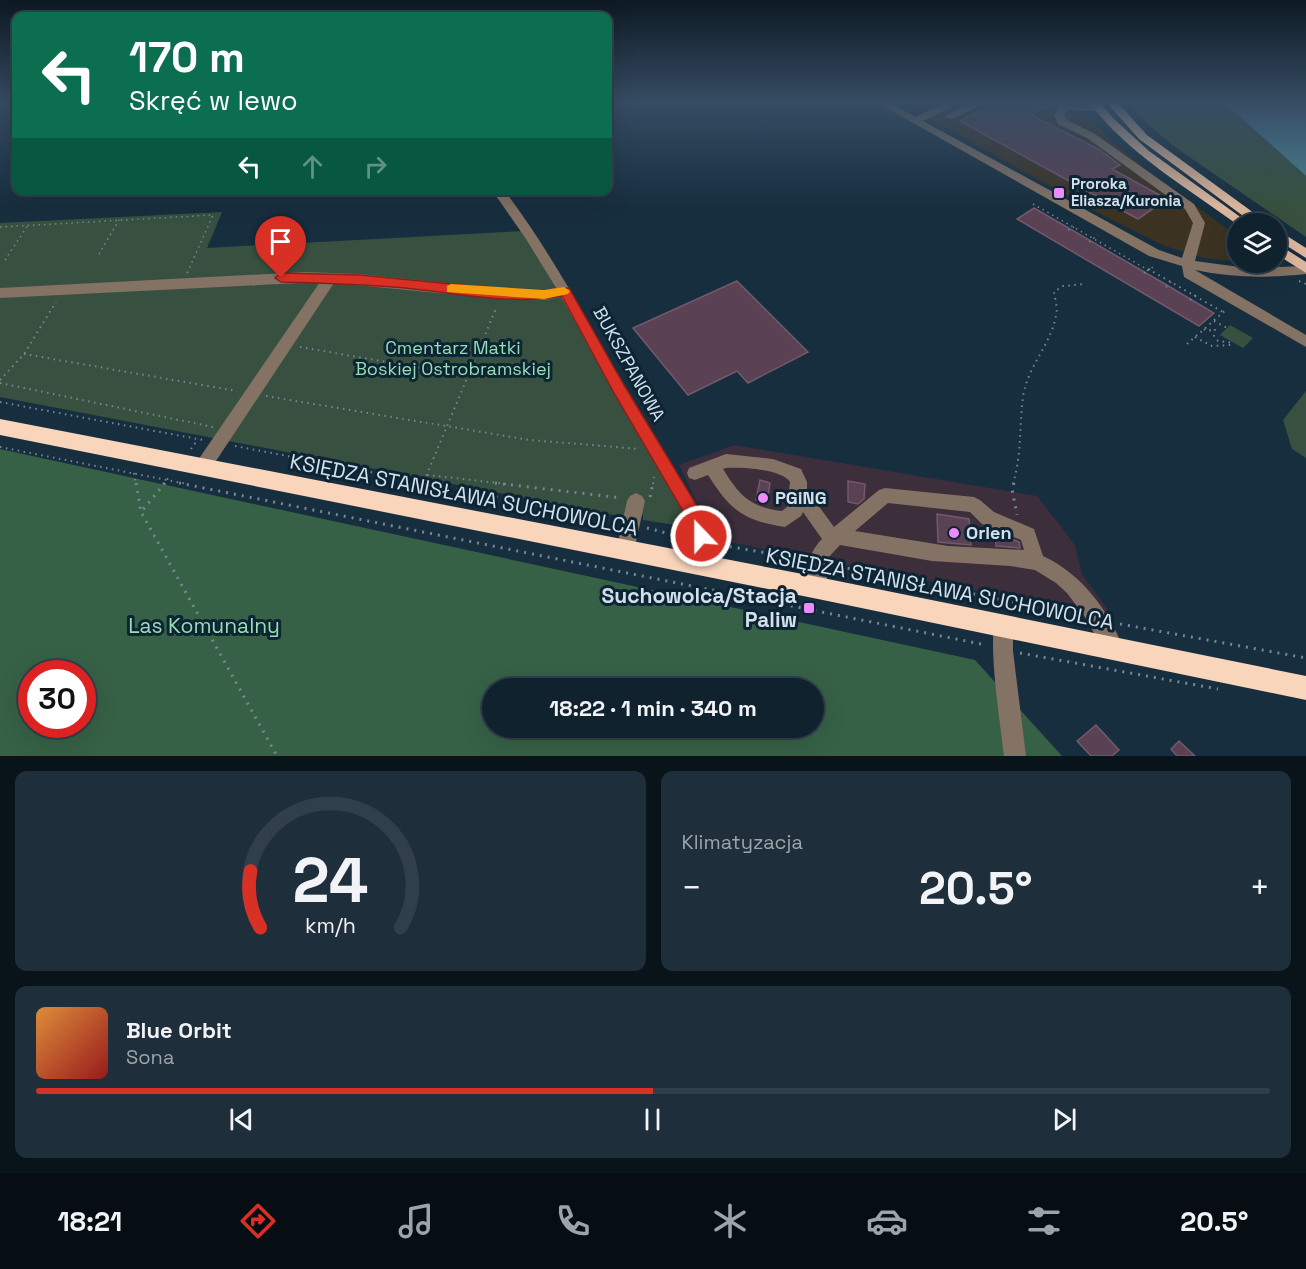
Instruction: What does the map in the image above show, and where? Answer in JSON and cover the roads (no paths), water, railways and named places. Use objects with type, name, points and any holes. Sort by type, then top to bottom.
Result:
[{"type":"highway","name":"KSIĘDZA STANISŁAWA SUCHOWOLCA","points":[[0,427],[818,588],[1306,688]]},
{"type":"main road","points":[[1127,137],[1229,213]]},
{"type":"main road","points":[[1145,137],[1248,213]]},
{"type":"main road","points":[[1287,241],[1306,254]]},
{"type":"main road","points":[[1287,255],[1306,269]]},
{"type":"street","points":[[943,137],[1138,246],[1189,265],[1249,274],[1306,269]]},
{"type":"street","points":[[1093,137],[1190,207],[1199,223],[1191,249],[1189,274],[1306,342]]},
{"type":"street","name":"BUKSZPANOWA","points":[[502,195],[526,227],[565,291],[619,389],[697,521],[701,531],[698,565]]},
{"type":"street","points":[[0,293],[258,278],[387,281],[502,294],[544,295],[565,291]]},
{"type":"street","points":[[202,468],[330,278]]},
{"type":"street","points":[[695,473],[712,466],[727,460],[786,468],[795,473],[798,480],[795,511],[785,519],[756,514],[742,508],[729,494],[712,466]]},
{"type":"street","points":[[798,491],[835,538],[964,556],[987,555],[1036,561],[1064,578],[1089,605],[1114,649]]},
{"type":"street","points":[[818,588],[816,561],[819,552],[885,495],[974,505],[988,518],[1021,534],[1028,535],[1036,561]]},
{"type":"street","points":[[625,551],[636,501]]},
{"type":"street","points":[[1003,626],[1003,651],[1015,756]]},
{"type":"water","points":[[1263,137],[1306,137],[1306,176]]},
{"type":"place","name":"Proroka Eliasza/Kuronia","points":[[1059,193]]},
{"type":"place","name":"PGiNG","points":[[763,498]]},
{"type":"place","name":"Orlen","points":[[954,533]]},
{"type":"place","name":"Suchowolca/Stacja Paliw","points":[[809,608]]},
{"type":"park label","name":"Cmentarz Matki Boskiej Ostrobramskiej","points":[[453,358]]},
{"type":"park label","name":"Las Komunalny","points":[[204,626]]}]
